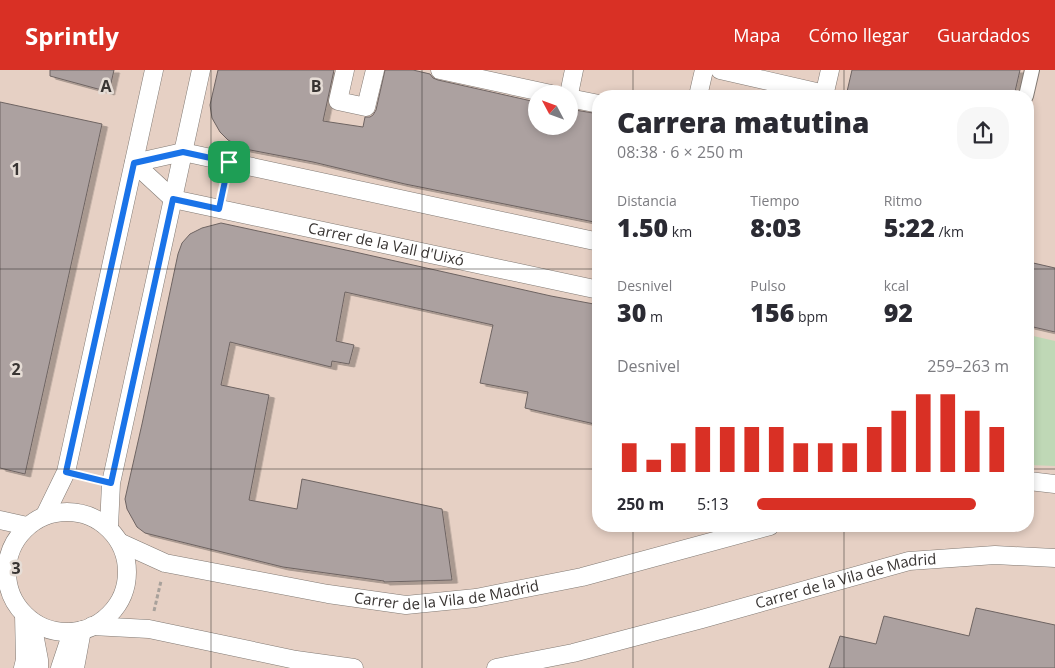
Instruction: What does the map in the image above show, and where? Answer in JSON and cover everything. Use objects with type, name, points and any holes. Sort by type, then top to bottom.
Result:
[{"type":"street","points":[[45,515],[66,472],[154,70]]},
{"type":"street","points":[[108,527],[111,483],[201,70]]},
{"type":"street","points":[[345,70],[338,101],[366,107],[375,70]]},
{"type":"street","points":[[440,70],[466,73],[528,88]]},
{"type":"street","points":[[571,85],[574,70]]},
{"type":"street","points":[[699,90],[704,70]]},
{"type":"street","points":[[720,70],[804,90]]},
{"type":"street","points":[[826,90],[830,70]]},
{"type":"street","points":[[1027,90],[1032,70]]},
{"type":"street","points":[[578,98],[592,102]]},
{"type":"street","points":[[134,163],[183,152],[592,240]]},
{"type":"street","points":[[134,163],[173,199]]},
{"type":"street","name":"Carrer de la Vall d'Uixó","points":[[173,199],[592,289]]},
{"type":"street","points":[[1034,482],[1055,484]]},
{"type":"street","points":[[39,668],[40,660],[24,613],[7,578],[10,550],[27,526],[45,515],[78,511],[108,527],[121,544],[128,575],[117,606],[82,629],[60,668]]},
{"type":"street","points":[[0,520],[27,526]]},
{"type":"street","name":"Carrer de la Vila de Madrid","points":[[121,544],[165,563],[328,594],[406,605],[476,598],[582,577],[729,532]]},
{"type":"street","name":"Carrer de la Vila de Madrid","points":[[496,668],[573,653],[909,561],[995,555],[1055,558]]},
{"type":"street","points":[[0,599],[50,630],[150,629],[296,660],[354,668]]},
{"type":"street","points":[[23,668],[25,660],[24,613]]},
{"type":"street","points":[[75,668],[82,629]]},
{"type":"path","points":[[150,629],[165,563]]},
{"type":"shaded area","points":[[0,70],[1055,70],[1055,668],[0,668]]},
{"type":"green space","points":[[1034,336],[1055,341],[1055,466],[1034,465]]},
{"type":"building","points":[[50,70],[114,70],[109,92],[50,76]]},
{"type":"building","points":[[218,70],[334,70],[323,121],[363,127],[365,117],[370,117],[376,110],[385,70],[413,70],[430,74],[438,80],[528,100],[528,135],[578,135],[578,110],[592,113],[592,222],[245,149],[228,140],[220,132],[212,118],[210,105]]},
{"type":"building","points":[[852,70],[1020,70],[1015,90],[847,90]]},
{"type":"building","points":[[0,102],[102,124],[25,474],[0,468]]},
{"type":"building","points":[[221,223],[592,304],[592,423],[525,408],[528,392],[480,383],[493,325],[345,292],[336,341],[354,345],[349,364],[332,361],[331,367],[230,342],[221,385],[269,395],[249,500],[297,509],[302,479],[442,509],[452,580],[384,582],[283,567],[145,533],[137,527],[127,509],[125,499],[178,254],[182,243],[190,234],[202,228]]},
{"type":"building","points":[[1034,263],[1055,268],[1055,332],[1034,327]]},
{"type":"building","points":[[976,608],[1055,625],[1055,668],[829,668],[840,636],[876,644],[884,616],[969,636]]},
{"type":"route","points":[[183,152],[229,162],[219,209],[173,199],[111,483],[66,472],[134,163],[183,152]]}]
